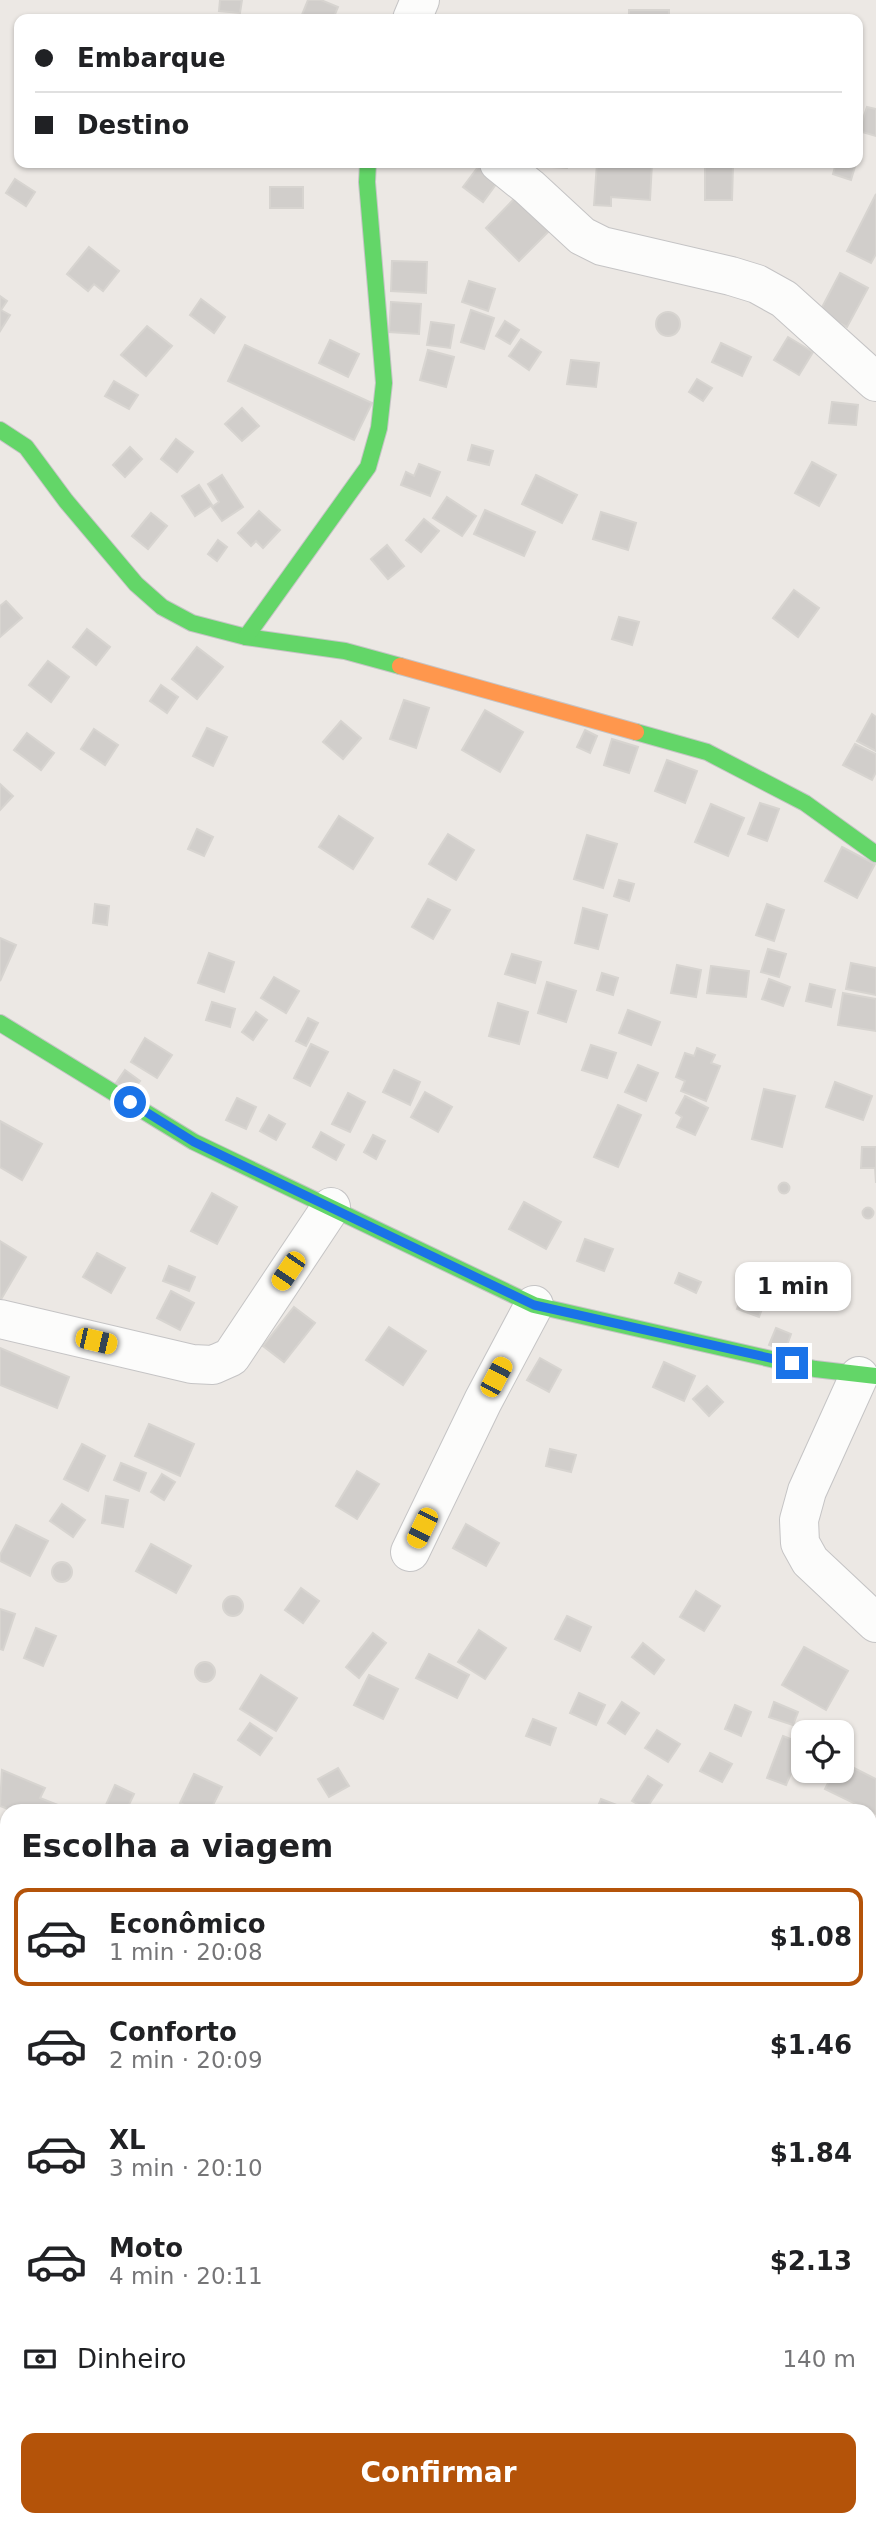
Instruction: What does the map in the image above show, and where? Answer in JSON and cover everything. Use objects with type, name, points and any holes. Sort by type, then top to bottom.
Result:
[{"type":"street","points":[[246,637],[368,467],[379,428],[384,383],[368,168]]},
{"type":"street","points":[[505,168],[582,236],[602,246],[731,276],[757,284],[784,299],[876,382]]},
{"type":"street","points":[[0,430],[26,447],[66,501],[136,584],[162,607],[192,623],[246,637],[345,651],[707,752],[805,803],[876,854]]},
{"type":"street","points":[[0,1023],[194,1142],[534,1305],[815,1369],[868,1376],[836,1430],[807,1491],[799,1520],[800,1543],[810,1561],[876,1623]]},
{"type":"street","points":[[0,1319],[192,1364],[213,1365],[231,1357],[331,1207]]},
{"type":"street","points":[[410,1552],[483,1401],[534,1305]]},
{"type":"building","points":[[220,0],[242,0],[240,13],[219,11]]},
{"type":"building","points":[[308,0],[321,0],[338,7],[335,14],[302,14]]},
{"type":"building","points":[[629,10],[669,10],[669,14],[629,14]]},
{"type":"building","points":[[867,107],[876,109],[876,136],[863,132]]},
{"type":"building","points":[[477,168],[489,168],[502,176],[483,202],[463,187]]},
{"type":"building","points":[[597,168],[652,168],[650,200],[611,197],[611,206],[594,205]]},
{"type":"building","points":[[705,168],[733,168],[732,200],[705,200]]},
{"type":"building","points":[[835,168],[855,168],[851,180],[833,174]]},
{"type":"building","points":[[15,179],[35,192],[26,206],[6,193]]},
{"type":"building","points":[[270,187],[303,187],[303,208],[270,208]]},
{"type":"building","points":[[876,194],[876,254],[871,263],[847,251]]},
{"type":"building","points":[[515,198],[549,231],[519,261],[486,228]]},
{"type":"building","points":[[89,247],[119,271],[103,291],[94,284],[88,291],[67,274]]},
{"type":"building","points":[[392,261],[427,262],[426,293],[391,291]]},
{"type":"building","points":[[840,273],[868,288],[847,327],[819,313]]},
{"type":"building","points":[[469,281],[495,289],[488,311],[462,302]]},
{"type":"building","points":[[0,296],[7,301],[1,310],[10,315],[0,331]]},
{"type":"building","points":[[201,299],[225,317],[214,333],[190,315]]},
{"type":"building","points":[[391,302],[421,304],[419,334],[389,332]]},
{"type":"building","points":[[471,310],[494,318],[484,349],[461,342]]},
{"type":"building","points":[[668,312],[679,319],[680,324],[673,335],[668,336],[657,329],[656,324],[663,313]]},
{"type":"building","points":[[505,321],[519,330],[510,344],[496,336]]},
{"type":"building","points":[[431,322],[454,325],[450,348],[427,345]]},
{"type":"building","points":[[147,326],[172,346],[146,376],[121,355]]},
{"type":"building","points":[[788,337],[813,352],[799,375],[774,360]]},
{"type":"building","points":[[521,339],[541,352],[529,370],[509,356]]},
{"type":"building","points":[[330,340],[359,354],[348,377],[319,363]]},
{"type":"building","points":[[721,343],[751,357],[742,376],[712,362]]},
{"type":"building","points":[[245,345],[372,403],[354,440],[228,381]]},
{"type":"building","points":[[428,350],[454,357],[446,387],[420,380]]},
{"type":"building","points":[[571,360],[599,363],[596,387],[567,384]]},
{"type":"building","points":[[697,379],[712,388],[703,401],[689,392]]},
{"type":"building","points":[[114,381],[138,395],[129,409],[105,396]]},
{"type":"building","points":[[832,402],[858,405],[856,425],[829,423]]},
{"type":"building","points":[[242,408],[259,426],[242,441],[225,424]]},
{"type":"building","points":[[176,439],[193,452],[177,472],[161,459]]},
{"type":"building","points":[[472,445],[493,451],[489,465],[468,460]]},
{"type":"building","points":[[130,447],[142,459],[125,477],[113,465]]},
{"type":"building","points":[[812,462],[836,475],[819,506],[795,493]]},
{"type":"building","points":[[419,464],[440,472],[430,496],[401,485],[406,472],[414,476]]},
{"type":"building","points":[[222,475],[243,507],[222,521],[212,507],[219,502],[208,484]]},
{"type":"building","points":[[536,475],[577,495],[562,523],[522,504]]},
{"type":"building","points":[[199,485],[212,505],[195,516],[182,496]]},
{"type":"building","points":[[447,497],[476,516],[462,536],[433,518]]},
{"type":"building","points":[[485,510],[535,532],[524,556],[474,534]]},
{"type":"building","points":[[259,511],[280,530],[263,548],[256,541],[251,546],[238,533]]},
{"type":"building","points":[[601,512],[636,523],[628,550],[593,539]]},
{"type":"building","points":[[151,513],[167,526],[148,549],[132,536]]},
{"type":"building","points":[[424,519],[439,531],[421,552],[406,540]]},
{"type":"building","points":[[218,540],[227,547],[217,561],[208,554]]},
{"type":"building","points":[[387,545],[404,566],[388,579],[371,559]]},
{"type":"building","points":[[794,590],[819,608],[798,637],[773,618]]},
{"type":"building","points":[[6,601],[22,618],[0,637],[0,606]]},
{"type":"building","points":[[619,617],[639,622],[632,645],[612,639]]},
{"type":"building","points":[[87,629],[110,647],[96,665],[73,647]]},
{"type":"building","points":[[197,647],[223,667],[197,699],[172,679]]},
{"type":"building","points":[[48,661],[69,677],[51,702],[29,685]]},
{"type":"building","points":[[161,685],[178,697],[167,713],[150,701]]},
{"type":"building","points":[[404,700],[429,708],[416,748],[390,739]]},
{"type":"building","points":[[485,710],[523,732],[500,772],[462,750]]},
{"type":"building","points":[[872,714],[876,717],[876,751],[857,741]]},
{"type":"building","points":[[341,721],[361,738],[343,759],[323,742]]},
{"type":"building","points":[[207,728],[227,737],[213,766],[193,756]]},
{"type":"building","points":[[94,729],[118,745],[105,765],[81,749]]},
{"type":"building","points":[[585,730],[597,736],[590,753],[577,747]]},
{"type":"building","points":[[27,733],[54,753],[41,770],[14,750]]},
{"type":"building","points":[[612,739],[638,747],[629,773],[604,765]]},
{"type":"building","points":[[855,744],[876,754],[876,772],[872,780],[843,765]]},
{"type":"building","points":[[667,760],[697,771],[685,803],[655,791]]},
{"type":"building","points":[[0,784],[13,796],[0,810]]},
{"type":"building","points":[[760,803],[779,809],[767,841],[748,834]]},
{"type":"building","points":[[711,804],[744,818],[728,856],[695,842]]},
{"type":"building","points":[[339,816],[373,838],[353,869],[319,847]]},
{"type":"building","points":[[197,829],[213,837],[204,856],[188,849]]},
{"type":"building","points":[[448,834],[474,850],[456,880],[429,864]]},
{"type":"building","points":[[587,835],[617,844],[603,888],[574,879]]},
{"type":"building","points":[[842,847],[875,864],[857,898],[825,881]]},
{"type":"building","points":[[619,880],[634,884],[629,901],[614,896]]},
{"type":"building","points":[[428,899],[450,910],[433,939],[412,927]]},
{"type":"building","points":[[95,904],[109,906],[107,925],[93,923]]},
{"type":"building","points":[[767,904],[784,910],[774,941],[756,935]]},
{"type":"building","points":[[583,908],[607,915],[598,949],[575,943]]},
{"type":"building","points":[[0,938],[16,945],[0,981]]},
{"type":"building","points":[[768,949],[786,954],[779,977],[761,972]]},
{"type":"building","points":[[209,953],[234,962],[224,992],[198,983]]},
{"type":"building","points":[[512,954],[541,962],[535,983],[505,974]]},
{"type":"building","points":[[851,963],[876,968],[876,995],[846,989]]},
{"type":"building","points":[[677,965],[701,970],[696,997],[671,993]]},
{"type":"building","points":[[711,966],[749,971],[746,997],[707,993]]},
{"type":"building","points":[[602,973],[618,978],[613,995],[597,990]]},
{"type":"building","points":[[274,977],[299,991],[286,1013],[261,998]]},
{"type":"building","points":[[769,979],[790,987],[783,1006],[762,999]]},
{"type":"building","points":[[547,982],[576,991],[566,1022],[538,1013]]},
{"type":"building","points":[[810,984],[835,990],[831,1007],[806,1001]]},
{"type":"building","points":[[843,993],[876,999],[876,1031],[838,1025]]},
{"type":"building","points":[[212,1002],[235,1009],[230,1027],[206,1020]]},
{"type":"building","points":[[498,1003],[528,1012],[519,1044],[489,1036]]},
{"type":"building","points":[[628,1010],[660,1022],[651,1045],[619,1033]]},
{"type":"building","points":[[256,1012],[267,1020],[253,1040],[242,1032]]},
{"type":"building","points":[[308,1018],[318,1023],[306,1046],[296,1041]]},
{"type":"building","points":[[145,1038],[172,1055],[157,1078],[131,1062]]},
{"type":"building","points":[[311,1044],[328,1052],[310,1086],[294,1078]]},
{"type":"building","points":[[591,1045],[616,1053],[607,1078],[582,1070]]},
{"type":"building","points":[[697,1048],[715,1055],[711,1063],[720,1066],[706,1101],[681,1091],[685,1081],[676,1077],[685,1053],[694,1056]]},
{"type":"building","points":[[638,1065],[658,1073],[646,1101],[625,1092]]},
{"type":"building","points":[[125,1070],[140,1081],[131,1093],[116,1083]]},
{"type":"building","points":[[394,1070],[420,1082],[410,1105],[383,1092]]},
{"type":"building","points":[[835,1082],[872,1096],[863,1120],[826,1107]]},
{"type":"building","points":[[764,1089],[795,1096],[782,1147],[752,1139]]},
{"type":"building","points":[[425,1092],[452,1107],[438,1132],[411,1117]]},
{"type":"building","points":[[348,1093],[365,1102],[350,1132],[332,1124]]},
{"type":"building","points":[[685,1096],[708,1108],[695,1135],[677,1127],[682,1117],[676,1113]]},
{"type":"building","points":[[237,1098],[256,1107],[246,1129],[226,1120]]},
{"type":"building","points":[[618,1105],[641,1115],[618,1167],[594,1157]]},
{"type":"building","points":[[269,1115],[285,1124],[276,1140],[260,1131]]},
{"type":"building","points":[[0,1121],[42,1144],[22,1180],[0,1167]]},
{"type":"building","points":[[321,1132],[344,1145],[336,1160],[313,1147]]},
{"type":"building","points":[[373,1135],[385,1141],[376,1159],[364,1152]]},
{"type":"building","points":[[862,1147],[876,1147],[876,1183],[875,1168],[861,1168]]},
{"type":"building","points":[[784,1183],[788,1184],[788,1192],[784,1193],[780,1192],[779,1188],[780,1184]]},
{"type":"building","points":[[212,1193],[237,1207],[217,1244],[191,1231]]},
{"type":"building","points":[[524,1202],[561,1222],[546,1249],[509,1229]]},
{"type":"building","points":[[868,1208],[872,1209],[872,1217],[868,1218],[864,1217],[863,1213],[864,1209]]},
{"type":"building","points":[[585,1239],[613,1249],[604,1271],[577,1261]]},
{"type":"building","points":[[0,1241],[26,1257],[0,1301]]},
{"type":"building","points":[[97,1253],[125,1268],[111,1293],[83,1277]]},
{"type":"building","points":[[169,1266],[195,1277],[189,1291],[163,1281]]},
{"type":"building","points":[[799,1272],[838,1272],[838,1308],[799,1308]]},
{"type":"building","points":[[679,1273],[701,1282],[696,1293],[675,1283]]},
{"type":"building","points":[[749,1276],[771,1284],[759,1317],[737,1309]]},
{"type":"building","points":[[171,1291],[194,1303],[180,1330],[157,1318]]},
{"type":"building","points":[[294,1307],[315,1323],[284,1362],[263,1346]]},
{"type":"building","points":[[389,1327],[426,1351],[403,1385],[366,1360]]},
{"type":"building","points":[[776,1328],[791,1334],[785,1351],[769,1345]]},
{"type":"building","points":[[0,1348],[69,1377],[57,1408],[0,1385]]},
{"type":"building","points":[[540,1358],[561,1370],[549,1392],[527,1380]]},
{"type":"building","points":[[664,1362],[695,1376],[684,1401],[653,1387]]},
{"type":"building","points":[[707,1386],[723,1402],[709,1416],[693,1399]]},
{"type":"building","points":[[149,1424],[194,1444],[180,1476],[135,1456]]},
{"type":"building","points":[[82,1444],[105,1456],[88,1491],[64,1479]]},
{"type":"building","points":[[550,1449],[576,1455],[571,1472],[546,1466]]},
{"type":"building","points":[[121,1463],[146,1473],[139,1491],[114,1480]]},
{"type":"building","points":[[357,1471],[379,1484],[357,1519],[336,1506]]},
{"type":"building","points":[[162,1474],[175,1482],[164,1500],[151,1492]]},
{"type":"building","points":[[106,1496],[128,1500],[123,1527],[102,1523]]},
{"type":"building","points":[[62,1504],[85,1520],[73,1537],[50,1521]]},
{"type":"building","points":[[466,1524],[499,1543],[486,1566],[453,1548]]},
{"type":"building","points":[[16,1525],[48,1541],[30,1576],[0,1561],[0,1555]]},
{"type":"building","points":[[151,1544],[191,1566],[176,1593],[136,1571]]},
{"type":"building","points":[[62,1562],[69,1565],[72,1572],[69,1579],[62,1582],[55,1579],[52,1572],[55,1565]]},
{"type":"building","points":[[301,1588],[319,1601],[303,1623],[285,1610]]},
{"type":"building","points":[[696,1591],[720,1606],[704,1631],[680,1617]]},
{"type":"building","points":[[233,1596],[240,1599],[243,1606],[240,1613],[233,1616],[226,1613],[223,1606],[226,1599]]},
{"type":"building","points":[[0,1609],[15,1614],[3,1650],[0,1649]]},
{"type":"building","points":[[567,1616],[591,1627],[580,1651],[555,1639]]},
{"type":"building","points":[[36,1628],[56,1636],[43,1666],[24,1658]]},
{"type":"building","points":[[479,1630],[506,1648],[485,1679],[458,1662]]},
{"type":"building","points":[[373,1633],[386,1643],[359,1678],[346,1667]]},
{"type":"building","points":[[643,1643],[664,1660],[654,1674],[632,1657]]},
{"type":"building","points":[[804,1647],[848,1671],[826,1710],[782,1685]]},
{"type":"building","points":[[429,1654],[469,1675],[457,1698],[416,1678]]},
{"type":"building","points":[[205,1662],[212,1665],[215,1672],[212,1679],[205,1682],[198,1679],[195,1672],[198,1665]]},
{"type":"building","points":[[261,1675],[297,1698],[276,1731],[240,1709]]},
{"type":"building","points":[[369,1675],[398,1689],[383,1719],[354,1705]]},
{"type":"building","points":[[579,1693],[605,1705],[596,1725],[570,1713]]},
{"type":"building","points":[[622,1702],[639,1713],[625,1734],[608,1723]]},
{"type":"building","points":[[774,1702],[798,1712],[795,1720],[791,1720],[791,1724],[769,1717]]},
{"type":"building","points":[[735,1705],[751,1712],[741,1736],[725,1729]]},
{"type":"building","points":[[533,1719],[556,1728],[550,1745],[526,1736]]},
{"type":"building","points":[[250,1723],[272,1738],[260,1755],[238,1740]]},
{"type":"building","points":[[657,1730],[680,1744],[668,1762],[645,1748]]},
{"type":"building","points":[[783,1736],[791,1739],[791,1773],[786,1785],[767,1778]]},
{"type":"building","points":[[710,1753],[732,1764],[722,1782],[700,1771]]},
{"type":"building","points":[[338,1768],[349,1786],[329,1797],[318,1779]]},
{"type":"building","points":[[854,1768],[876,1779],[876,1804],[856,1804],[825,1789],[828,1783],[854,1783]]},
{"type":"building","points":[[2,1770],[45,1788],[40,1798],[55,1804],[0,1804]]},
{"type":"building","points":[[194,1774],[222,1787],[214,1804],[180,1803]]},
{"type":"building","points":[[648,1776],[662,1785],[649,1804],[632,1801]]},
{"type":"building","points":[[115,1785],[134,1794],[129,1804],[106,1804]]},
{"type":"building","points":[[601,1799],[614,1804],[599,1804]]},
{"type":"traffic: fast","points":[[246,637],[368,467],[379,428],[384,383],[368,168]]},
{"type":"traffic: fast","points":[[0,430],[26,447],[66,501],[136,584],[162,607],[192,623],[246,637],[345,651],[400,666]]},
{"type":"traffic: fast","points":[[636,732],[707,752],[805,803],[876,854]]},
{"type":"traffic: fast","points":[[0,1023],[194,1142],[534,1305],[815,1369],[876,1376]]},
{"type":"traffic: slow","points":[[400,666],[636,732]]},
{"type":"route","points":[[130,1102],[194,1142],[534,1305],[792,1363]]}]
